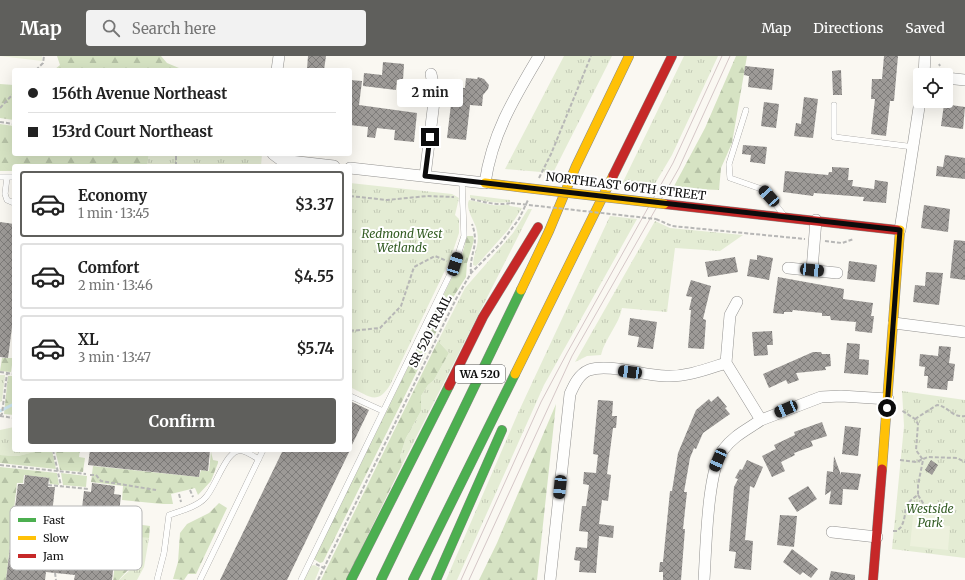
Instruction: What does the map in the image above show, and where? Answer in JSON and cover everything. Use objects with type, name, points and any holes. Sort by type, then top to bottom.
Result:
[{"type":"main road","name":"WA 520","points":[[381,580],[549,231],[576,166],[629,56]]},
{"type":"main road","name":"WA 520","points":[[413,580],[593,219],[672,56]]},
{"type":"main road","points":[[351,580],[483,317],[576,166]]},
{"type":"main road","name":"NORTHEAST 60TH STREET","points":[[485,183],[900,230]]},
{"type":"main road","points":[[527,372],[593,219]]},
{"type":"main road","points":[[873,580],[900,230]]},
{"type":"main road","points":[[436,580],[505,422]]},
{"type":"street","points":[[277,68],[279,56]]},
{"type":"street","points":[[485,183],[488,160],[502,123],[514,96],[539,56]]},
{"type":"street","points":[[924,68],[925,56]]},
{"type":"street","points":[[425,176],[435,93],[431,74]]},
{"type":"street","points":[[953,79],[965,80]]},
{"type":"street","points":[[900,230],[919,108]]},
{"type":"street","points":[[277,157],[321,164]]},
{"type":"street","name":"NORTHEAST 60TH STREET","points":[[352,168],[485,183]]},
{"type":"street","points":[[812,270],[816,220]]},
{"type":"street","points":[[788,268],[837,273]]},
{"type":"street","points":[[737,302],[730,315],[726,363],[761,420]]},
{"type":"street","points":[[894,323],[965,332]]},
{"type":"street","points":[[550,580],[570,394],[578,378],[588,371],[600,368],[666,376],[683,376],[726,363]]},
{"type":"street","points":[[704,580],[714,468],[722,451],[733,438],[761,420],[821,397],[841,396],[888,399]]},
{"type":"street","points":[[832,532],[877,537]]},
{"type":"lane","points":[[834,105],[834,137],[914,147]]},
{"type":"lane","points":[[746,110],[729,164],[730,178],[764,190],[785,216]]},
{"type":"lane","points":[[7,176],[7,200],[12,201]]},
{"type":"lane","points":[[0,177],[12,177]]},
{"type":"lane","points":[[301,580],[455,264],[464,236],[462,181]]},
{"type":"lane","points":[[352,397],[383,411]]},
{"type":"lane","points":[[157,580],[164,552],[169,515],[205,499],[219,478],[229,454],[232,452]]},
{"type":"lane","points":[[246,452],[259,459]]},
{"type":"lane","points":[[200,580],[262,452]]},
{"type":"path","points":[[38,68],[43,63],[44,56]]},
{"type":"path","points":[[538,180],[551,154],[590,56]]},
{"type":"path","points":[[0,108],[12,95]]},
{"type":"path","points":[[0,122],[12,124]]},
{"type":"path","points":[[352,196],[387,200],[443,196],[500,205],[511,203],[656,218],[672,226],[842,243],[861,236]]},
{"type":"path","name":"SR 520 TRAIL","points":[[318,580],[456,299],[471,273],[501,243],[519,218],[529,199]]},
{"type":"path","points":[[352,331],[380,328],[400,306],[414,267],[434,256],[455,264]]},
{"type":"path","points":[[0,372],[12,373]]},
{"type":"path","points":[[7,373],[3,406],[0,416],[12,418]]},
{"type":"path","points":[[915,419],[937,405],[944,407],[953,415],[965,416]]},
{"type":"path","points":[[901,410],[915,419],[918,424],[916,450],[923,460],[918,485],[918,495],[926,508]]},
{"type":"path","points":[[53,452],[62,486]]},
{"type":"path","points":[[900,460],[916,462],[928,457],[957,458],[965,462]]},
{"type":"path","points":[[0,465],[86,474]]},
{"type":"path","points":[[90,474],[96,475],[102,481],[156,490]]},
{"type":"path","points":[[48,485],[89,489]]},
{"type":"path","points":[[190,490],[193,497]]},
{"type":"path","points":[[179,494],[181,502]]},
{"type":"path","points":[[893,531],[896,531],[901,527],[904,509],[909,501],[918,495]]},
{"type":"path","points":[[54,573],[56,580]]},
{"type":"green space","points":[[0,56],[42,56],[42,61]]},
{"type":"green space","points":[[57,56],[161,56],[167,63],[179,68],[56,68],[60,65]]},
{"type":"green space","points":[[564,56],[612,56],[553,173],[505,169]]},
{"type":"green space","points":[[684,56],[718,56],[672,155],[653,187],[622,184]]},
{"type":"green space","points":[[736,56],[747,56],[732,143],[721,168],[719,190],[673,188],[705,128]]},
{"type":"green space","points":[[0,84],[12,85],[12,120],[0,118]]},
{"type":"green space","points":[[0,124],[12,126],[12,156],[149,156],[147,164],[12,164],[12,171],[0,171]]},
{"type":"green space","points":[[149,156],[262,156],[261,164],[147,164]]},
{"type":"green space","name":"Redmond West Wetlands","points":[[352,183],[452,194],[459,198],[455,215],[459,219],[459,233],[450,260],[390,385],[381,395],[377,397],[368,396],[352,388]]},
{"type":"green space","points":[[470,195],[510,200],[510,202],[499,203],[485,201],[470,198]]},
{"type":"green space","points":[[469,200],[493,205],[508,204],[510,206],[522,208],[508,230],[476,266],[473,265],[478,238],[476,227],[468,206]]},
{"type":"green space","points":[[528,209],[532,209],[402,465],[400,456],[406,438],[421,411],[421,396],[428,385],[434,380],[449,353],[438,341],[465,288],[513,233]]},
{"type":"green space","points":[[610,216],[637,219],[544,385],[457,580],[446,580],[518,413]]},
{"type":"green space","points":[[655,221],[670,228],[743,235],[720,251],[675,248],[667,312],[622,308],[618,320],[601,355],[587,356],[575,362]]},
{"type":"green space","points":[[467,236],[473,236],[474,240],[467,263],[466,277],[454,296],[323,562],[320,563],[314,559],[461,259]]},
{"type":"green space","points":[[438,341],[449,353],[434,380],[428,385],[421,396],[421,411],[406,438],[400,456],[402,465],[346,580],[321,580]]},
{"type":"green space","points":[[2,358],[12,358],[11,372],[0,371]]},
{"type":"green space","points":[[0,375],[5,375],[2,401],[0,402]]},
{"type":"green space","points":[[8,376],[12,376],[12,415],[4,414]]},
{"type":"green space","name":"Westside Park","points":[[902,391],[965,400],[965,558],[892,549],[904,426]]},
{"type":"green space","points":[[556,404],[537,580],[479,580],[497,543]]},
{"type":"green space","points":[[12,427],[12,452],[35,452],[18,456],[0,455],[0,430]]},
{"type":"green space","points":[[34,452],[52,452],[56,469],[0,463],[0,455],[18,456]]},
{"type":"green space","points":[[56,452],[80,452],[79,457],[85,458],[83,472],[60,470]]},
{"type":"green space","points":[[211,452],[213,460],[218,461],[218,463],[211,481],[198,495],[195,488],[171,494],[173,504],[122,500],[123,486],[91,482],[93,466],[199,477],[201,470],[209,471]]},
{"type":"green space","points":[[0,467],[57,473],[59,485],[50,484],[49,478],[24,475],[23,483],[17,483],[14,506],[10,506],[10,545],[6,580],[0,580]]},
{"type":"green space","points":[[61,473],[87,476],[86,487],[63,485]]},
{"type":"green space","points":[[219,503],[227,508],[196,574],[188,574],[184,580],[173,579],[178,562],[180,533],[187,524],[209,513]]},
{"type":"green space","points":[[914,507],[940,510],[939,525],[950,526],[948,550],[910,546]]},
{"type":"green space","points":[[142,525],[150,526],[149,538],[142,537]]},
{"type":"green space","points":[[142,537],[149,538],[144,567],[137,580],[119,580],[130,570],[142,570]]},
{"type":"green space","points":[[314,565],[320,568],[315,580],[304,580],[311,566]]},
{"type":"green space","points":[[114,570],[128,570],[119,580],[113,580]]},
{"type":"building","points":[[308,56],[326,56],[324,68],[307,68]]},
{"type":"building","points":[[884,56],[898,56],[894,101],[890,101],[886,136],[871,134],[875,99],[871,99],[872,79],[882,79]]},
{"type":"building","points":[[383,62],[404,64],[403,80],[397,80],[396,90],[363,86],[364,73],[382,75]]},
{"type":"building","points":[[745,66],[774,69],[772,90],[748,87],[749,76],[744,75]]},
{"type":"building","points":[[841,70],[842,95],[833,95],[832,71]]},
{"type":"building","points":[[478,77],[484,79],[489,85],[488,89],[483,95],[482,106],[470,105],[466,140],[447,138],[453,87],[465,88],[466,78],[477,79]]},
{"type":"building","points":[[352,80],[362,81],[359,105],[417,113],[414,142],[394,140],[395,130],[377,128],[375,138],[367,137],[368,127],[352,125]]},
{"type":"building","points":[[804,97],[818,99],[813,138],[794,136],[796,123],[801,124]]},
{"type":"building","points":[[764,102],[779,104],[776,128],[761,126]]},
{"type":"building","points":[[953,105],[965,107],[963,129],[941,126],[943,108],[953,108]]},
{"type":"building","points":[[743,145],[767,147],[765,164],[750,162],[751,155],[742,154]]},
{"type":"building","points":[[945,155],[965,158],[965,179],[936,176],[937,166],[943,167]]},
{"type":"building","points":[[832,167],[849,168],[848,180],[853,180],[852,186],[874,189],[875,180],[888,182],[886,203],[863,201],[864,197],[814,193],[813,196],[783,192],[785,171],[828,175],[829,172],[832,172]]},
{"type":"building","points":[[924,205],[950,209],[948,232],[921,228]]},
{"type":"building","points":[[0,222],[12,224],[12,327],[8,358],[0,357]]},
{"type":"building","points":[[954,240],[965,241],[965,280],[950,278]]},
{"type":"building","points":[[757,255],[773,258],[769,280],[747,276],[750,259],[757,260]]},
{"type":"building","points":[[735,257],[738,272],[708,277],[705,262]]},
{"type":"building","points":[[849,261],[877,265],[875,282],[847,279]]},
{"type":"building","points":[[926,272],[943,273],[939,305],[913,302],[915,285],[925,286]]},
{"type":"building","points":[[778,277],[844,289],[843,299],[873,303],[871,316],[874,316],[872,333],[855,331],[856,322],[831,320],[830,316],[822,316],[822,313],[793,310],[792,312],[784,312],[784,314],[773,313]]},
{"type":"building","points":[[691,280],[711,286],[703,319],[706,320],[704,349],[688,348],[691,310],[689,310],[692,297],[686,296]]},
{"type":"building","points":[[630,318],[657,322],[653,349],[637,347],[639,337],[628,335]]},
{"type":"building","points":[[772,331],[773,345],[767,345],[768,355],[754,356],[752,332]]},
{"type":"building","points":[[847,343],[860,344],[859,359],[869,360],[868,375],[844,373]]},
{"type":"building","points":[[939,346],[951,347],[949,363],[955,364],[953,381],[948,381],[947,390],[927,388],[928,376],[924,376],[925,367],[919,366],[920,354],[938,356]]},
{"type":"building","points":[[813,352],[830,354],[831,366],[825,367],[826,370],[796,373],[799,380],[788,384],[786,380],[769,388],[763,374]]},
{"type":"building","points":[[718,396],[727,407],[725,408],[730,414],[703,433],[690,458],[684,492],[687,492],[683,529],[685,529],[681,580],[663,580],[663,572],[659,572],[660,562],[663,562],[670,491],[672,491],[678,453],[696,410],[709,399],[711,402]]},
{"type":"building","points":[[598,400],[613,401],[612,416],[617,416],[616,428],[613,428],[607,474],[611,475],[608,501],[602,500],[599,524],[614,526],[613,538],[599,536],[596,573],[579,572],[580,561],[574,560],[576,547],[587,548],[588,532],[579,531],[582,506],[586,506],[589,485],[583,484],[584,472],[596,473],[598,455],[593,454]]},
{"type":"building","points":[[352,402],[369,410],[352,445]]},
{"type":"building","points":[[822,422],[827,436],[811,441],[813,446],[794,453],[795,455],[781,462],[785,471],[772,477],[762,456],[776,449],[774,445],[795,435],[794,432]]},
{"type":"building","points":[[845,426],[861,428],[858,456],[842,454]]},
{"type":"building","points":[[90,452],[210,452],[208,471],[200,470],[199,477],[88,465]]},
{"type":"building","points":[[282,452],[349,452],[287,580],[220,580]]},
{"type":"building","points":[[834,456],[841,475],[841,472],[861,474],[858,490],[843,489],[842,505],[829,504],[831,491],[825,495],[827,471],[833,472]]},
{"type":"building","points":[[747,460],[763,467],[754,488],[750,486],[745,540],[753,541],[751,570],[734,568],[736,552],[729,551],[734,487],[738,479],[735,478],[740,469],[742,470]]},
{"type":"building","points":[[931,460],[938,465],[932,475],[925,470]]},
{"type":"building","points":[[25,475],[49,478],[48,487],[55,487],[53,506],[15,506],[18,484],[24,484]]},
{"type":"building","points":[[92,483],[115,486],[114,494],[121,495],[120,506],[82,506],[84,491],[91,492]]},
{"type":"building","points":[[808,486],[817,499],[797,512],[788,498]]},
{"type":"building","points":[[780,515],[797,516],[794,547],[777,545]]},
{"type":"building","points":[[10,548],[10,570],[113,570],[112,580],[74,580],[75,575],[46,572],[45,580],[6,580]]},
{"type":"building","points":[[792,549],[818,569],[811,578],[803,572],[800,575],[783,562]]},
{"type":"building","points":[[831,571],[855,575],[855,580],[829,580]]},
{"type":"waterway","points":[[0,411],[12,405]]},
{"type":"tram line","points":[[461,580],[541,402],[673,163],[722,56]]},
{"type":"tram line","points":[[469,580],[572,356],[679,168],[730,56]]},
{"type":"traffic: fast","points":[[381,580],[521,290]]},
{"type":"traffic: fast","points":[[413,580],[515,374]]},
{"type":"traffic: fast","points":[[351,580],[449,386]]},
{"type":"traffic: fast","points":[[436,580],[502,430]]},
{"type":"traffic: slow","points":[[521,290],[549,231],[576,166],[629,56]]},
{"type":"traffic: slow","points":[[515,374],[613,176]]},
{"type":"traffic: slow","points":[[485,183],[518,187]]},
{"type":"traffic: slow","points":[[518,187],[664,204]]},
{"type":"traffic: slow","points":[[882,469],[900,230],[897,230]]},
{"type":"traffic: jam","points":[[613,176],[672,56]]},
{"type":"traffic: jam","points":[[664,204],[897,230]]},
{"type":"traffic: jam","points":[[449,386],[483,317],[538,227]]},
{"type":"traffic: jam","points":[[873,580],[882,469]]},
{"type":"route","points":[[430,137],[425,176],[900,230],[887,408]]}]
